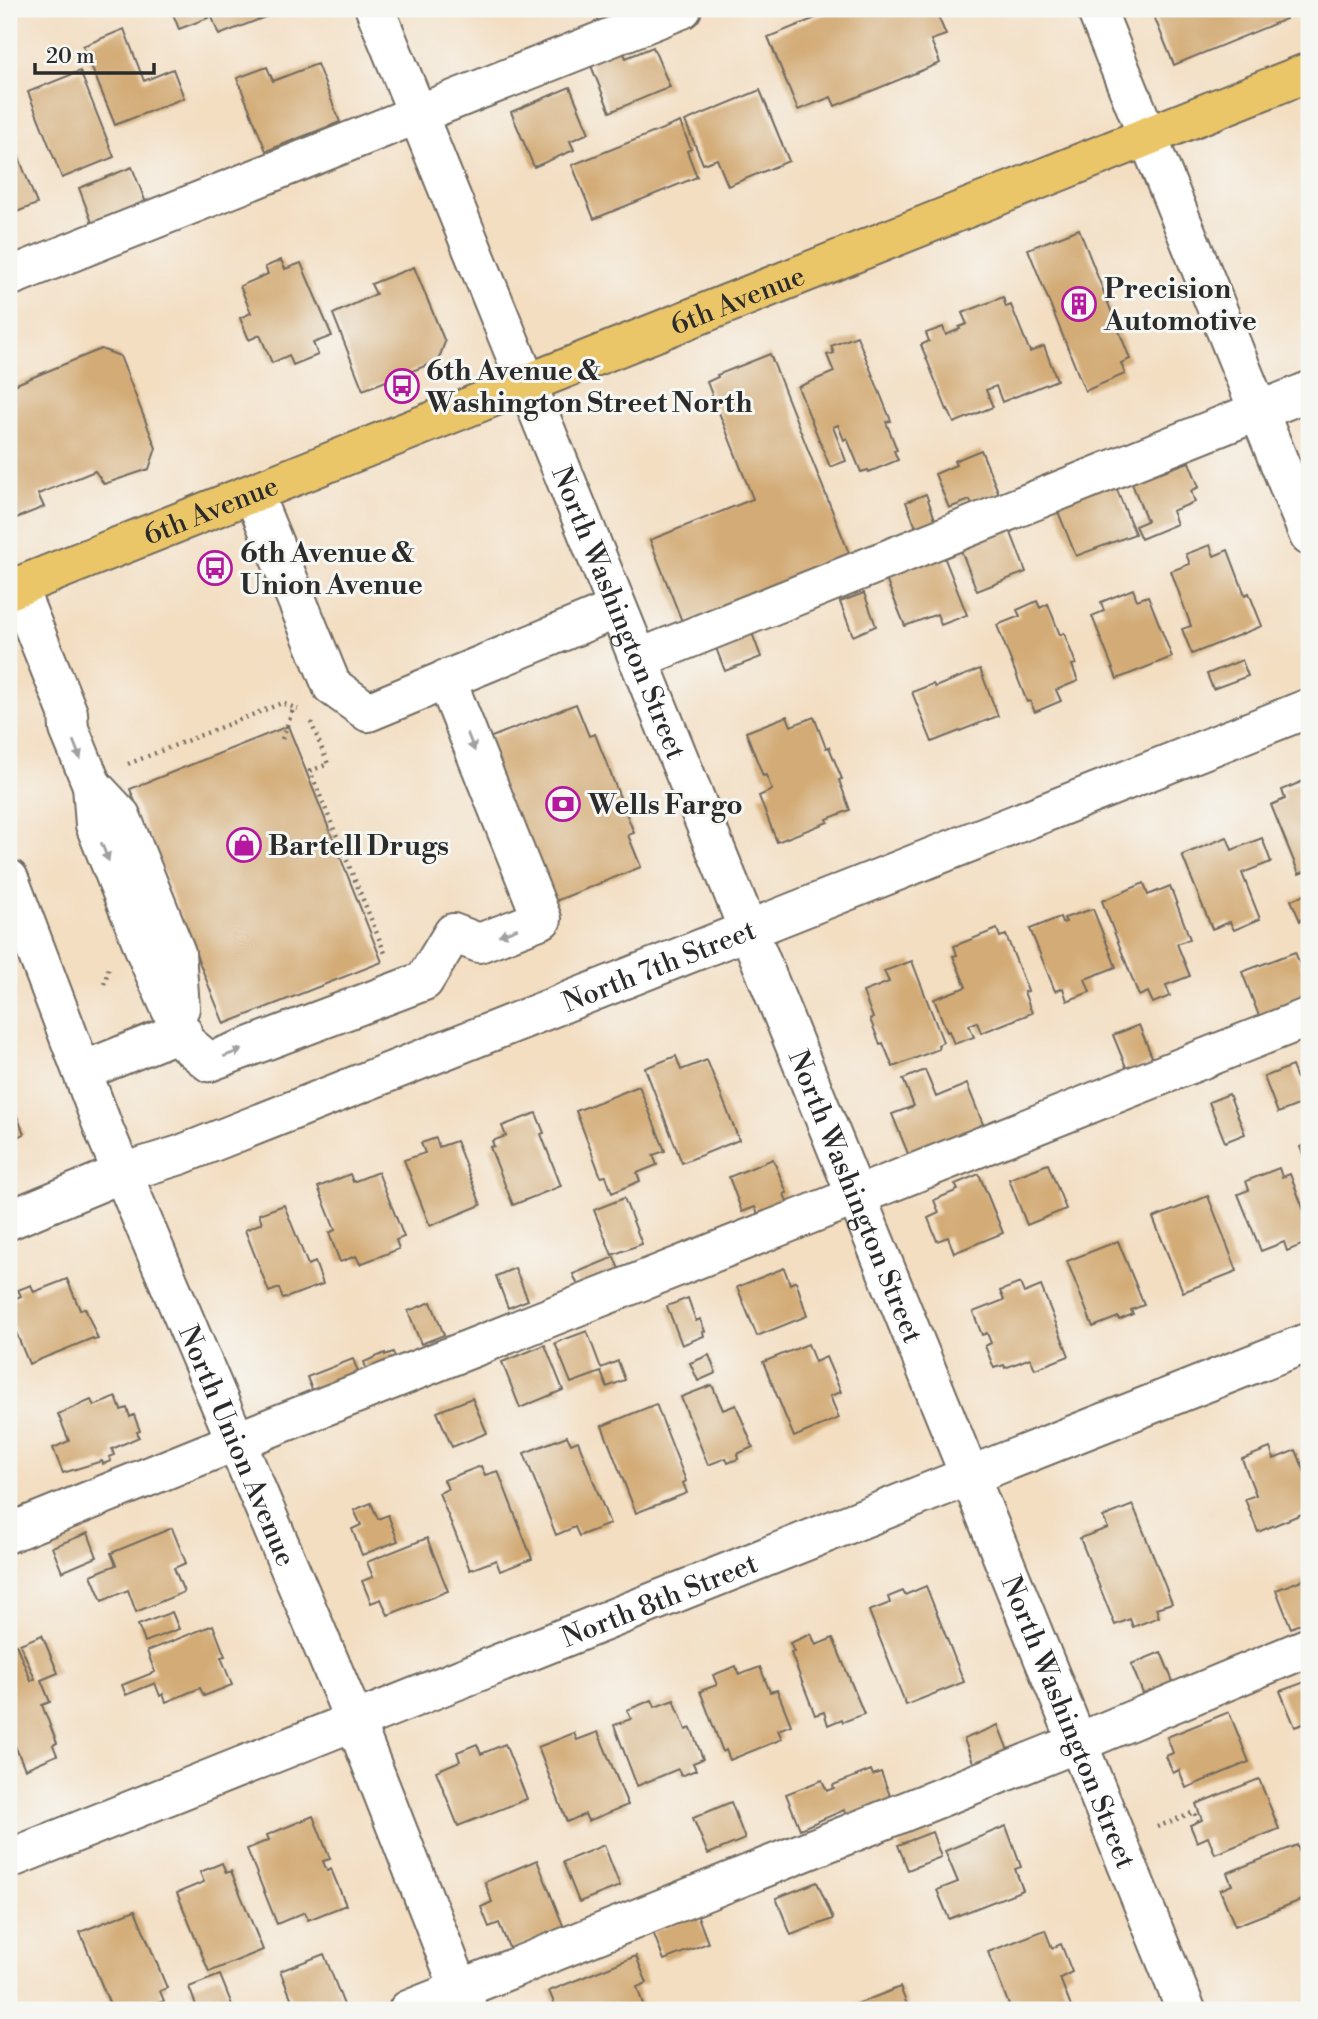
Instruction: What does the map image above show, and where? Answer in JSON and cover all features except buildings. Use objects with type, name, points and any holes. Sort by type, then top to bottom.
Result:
[{"type":"main road","name":"6th Avenue","points":[[13,588],[1309,72]]},
{"type":"street","name":"North Washington Street","points":[[375,9],[1186,2010]]},
{"type":"street","points":[[9,276],[682,9]]},
{"type":"street","points":[[1096,9],[1309,537]]},
{"type":"street","points":[[638,659],[1309,391]]},
{"type":"street","points":[[253,492],[332,685],[368,712],[618,609]]},
{"type":"street","points":[[13,588],[68,713],[69,729],[104,777],[176,953],[181,1031],[186,1043],[209,1062],[424,981],[453,933],[479,943],[542,919],[446,679]]},
{"type":"street","name":"North 7th Street","points":[[9,1220],[122,1173],[180,1155],[1309,708]]},
{"type":"street","name":"North Union Avenue","points":[[12,899],[83,1070],[122,1173],[355,1722],[464,2000]]},
{"type":"street","points":[[9,1533],[1309,1017]]},
{"type":"street","points":[[83,1070],[181,1031]]},
{"type":"street","name":"North 8th Street","points":[[9,1859],[1309,1342]]},
{"type":"street","points":[[408,2010],[464,2000],[1309,1647]]},
{"type":"path","points":[[104,777],[282,703],[307,712],[328,764],[310,771],[385,955]]},
{"type":"path","points":[[282,739],[294,707]]},
{"type":"path","points":[[1157,1827],[1194,1812],[1198,1822]]},
{"type":"place","name":"Precision Automotive","points":[[1079,304]]},
{"type":"place","name":"6th Avenue & Washington Street North","points":[[402,386]]},
{"type":"place","name":"6th Avenue & Union Avenue","points":[[215,568]]},
{"type":"place","name":"Wells Fargo","points":[[563,804]]},
{"type":"place","name":"Bartell Drugs","points":[[244,845]]}]
